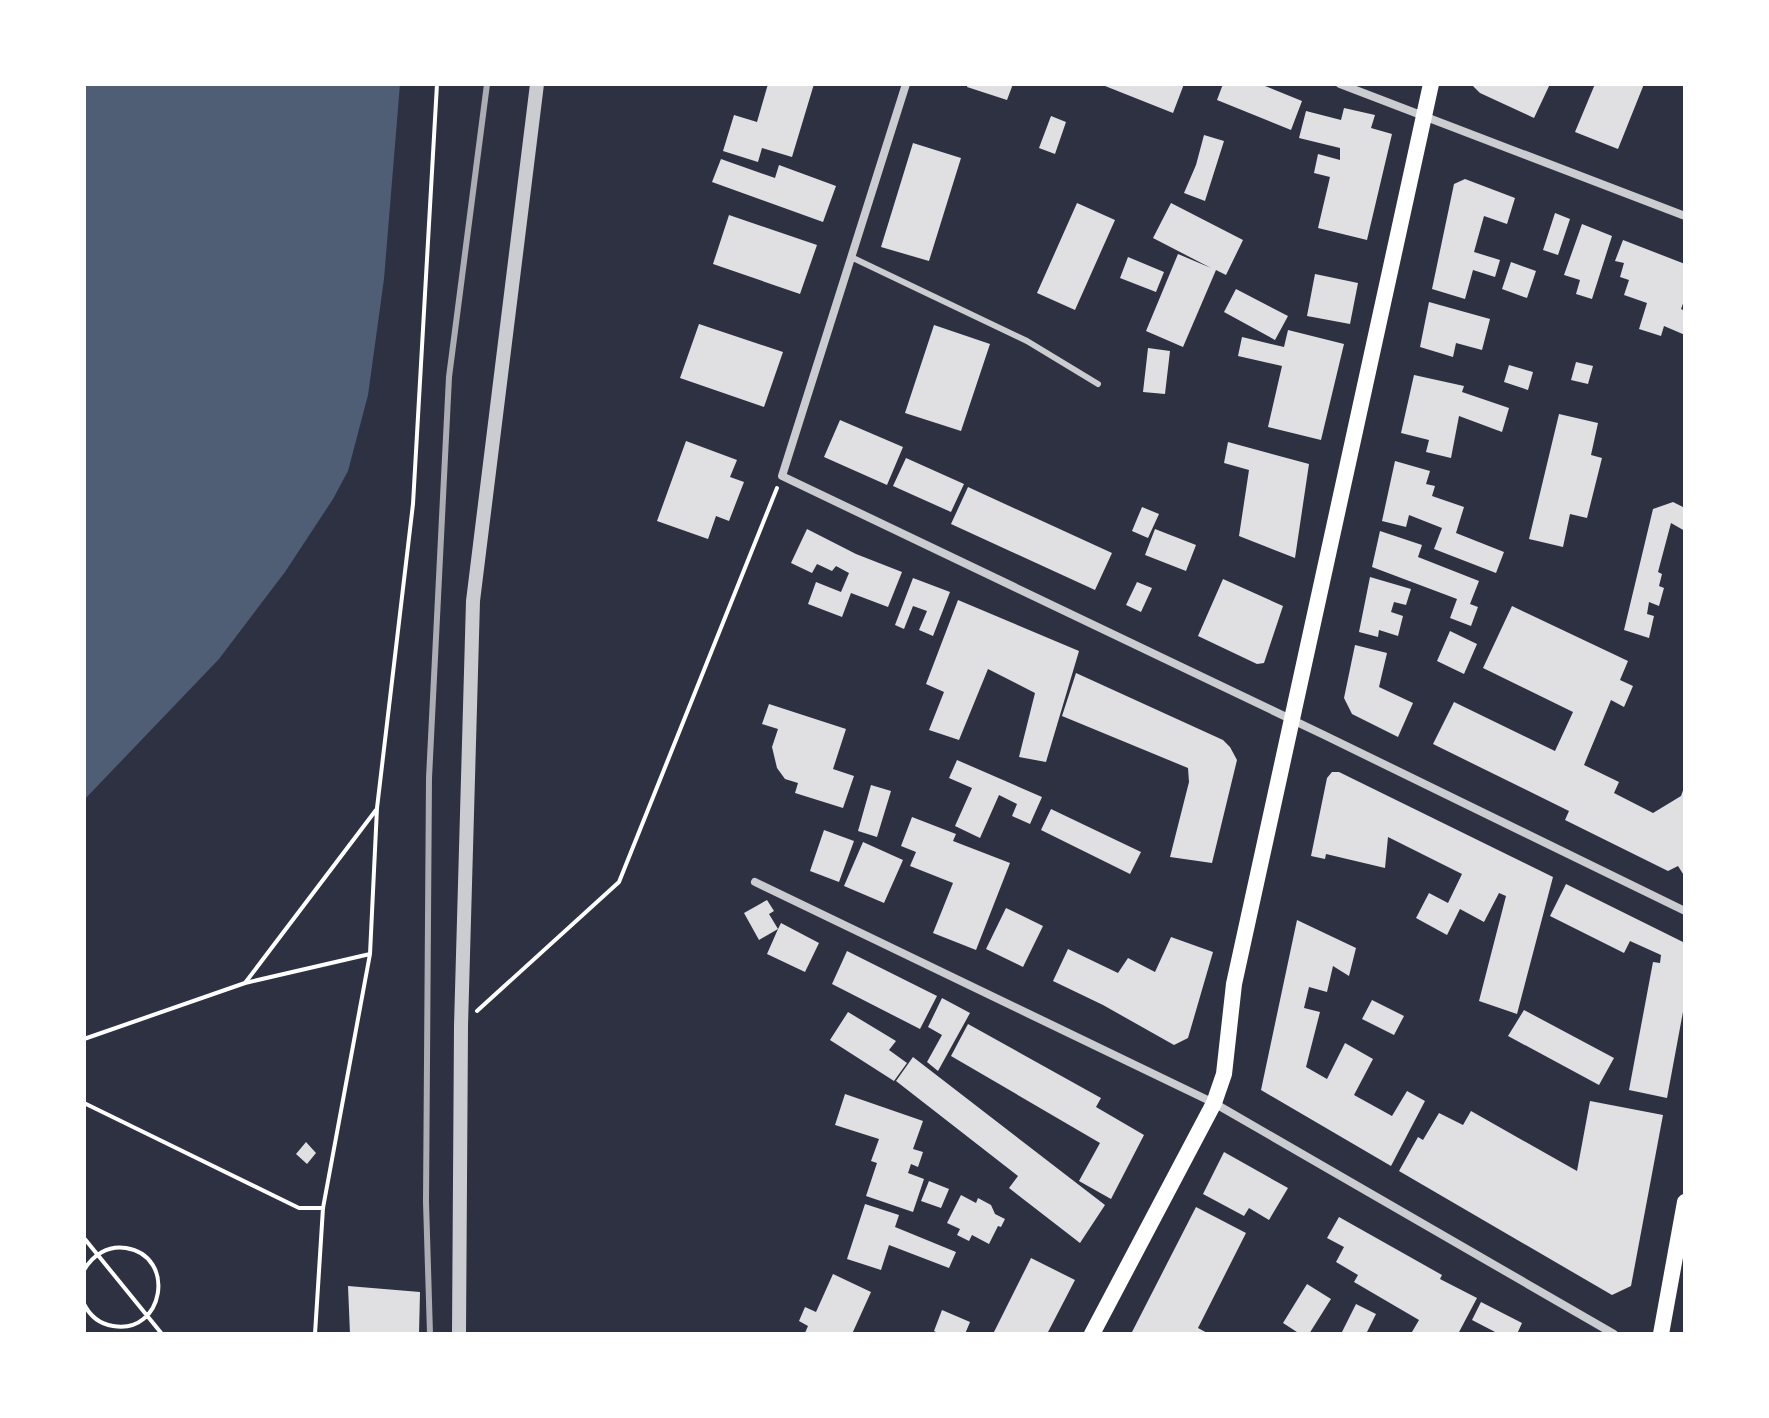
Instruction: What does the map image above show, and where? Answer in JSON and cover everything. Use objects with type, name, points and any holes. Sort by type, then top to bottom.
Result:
[{"type":"main road","points":[[1092,1334],[1214,1103],[1224,1074],[1234,984],[1431,84]]},
{"type":"main road","points":[[1661,1334],[1678,1278],[1685,1202]]},
{"type":"street","points":[[459,1334],[461,1026],[473,601],[537,84]]},
{"type":"street","points":[[906,84],[782,476],[1685,911]]},
{"type":"street","points":[[1340,84],[1685,216]]},
{"type":"street","points":[[755,882],[1214,1103],[1614,1334]]},
{"type":"lane","points":[[851,257],[1027,341],[1098,384]]},
{"type":"path","points":[[315,1334],[323,1208],[370,954],[377,808],[413,504],[437,84]]},
{"type":"path","points":[[461,1026],[619,882],[782,476]]},
{"type":"path","points":[[245,983],[377,808]]},
{"type":"path","points":[[84,1039],[245,983],[370,954]]},
{"type":"path","points":[[84,1103],[299,1208],[323,1208]]},
{"type":"path","points":[[84,1238],[162,1334]]},
{"type":"path","points":[[84,1270],[98,1254],[110,1248],[135,1250],[154,1267],[160,1292],[148,1316],[136,1324],[121,1328],[94,1318],[84,1304]]},
{"type":"water","points":[[84,84],[400,84],[384,279],[368,395],[348,471],[285,572],[219,659],[84,800]]},
{"type":"building","points":[[768,84],[814,84],[792,157],[762,148],[758,162],[723,151],[734,115],[757,122]]},
{"type":"building","points":[[968,84],[1013,84],[1007,100],[967,87]]},
{"type":"building","points":[[1100,84],[1184,84],[1173,113]]},
{"type":"building","points":[[1223,84],[1260,84],[1302,101],[1291,130],[1217,100]]},
{"type":"building","points":[[1471,84],[1550,84],[1534,118],[1480,93]]},
{"type":"building","points":[[1595,84],[1644,84],[1618,149],[1575,132]]},
{"type":"building","points":[[1344,108],[1375,115],[1371,128],[1392,134],[1367,240],[1318,228],[1330,177],[1314,173],[1318,154],[1340,160],[1340,148],[1299,138],[1306,111],[1341,120]]},
{"type":"building","points":[[1051,116],[1066,122],[1055,154],[1039,148]]},
{"type":"building","points":[[1204,135],[1224,141],[1205,201],[1184,193]]},
{"type":"building","points":[[913,143],[961,158],[929,261],[881,247]]},
{"type":"building","points":[[721,159],[775,178],[779,165],[836,186],[823,222],[712,182]]},
{"type":"building","points":[[1465,179],[1515,198],[1507,224],[1484,216],[1474,252],[1500,260],[1495,277],[1473,270],[1465,299],[1432,289],[1454,184]]},
{"type":"building","points":[[1077,203],[1115,220],[1075,310],[1037,293]]},
{"type":"building","points":[[1171,203],[1243,240],[1226,275],[1216,270],[1183,347],[1146,331],[1178,254],[1211,268],[1153,238]]},
{"type":"building","points":[[1555,213],[1570,219],[1558,255],[1543,250]]},
{"type":"building","points":[[729,215],[817,245],[800,294],[713,264]]},
{"type":"building","points":[[1582,224],[1612,236],[1592,299],[1576,294],[1580,280],[1564,275]]},
{"type":"building","points":[[1623,240],[1685,264],[1685,298],[1681,309],[1685,311],[1685,335],[1664,326],[1661,336],[1639,329],[1647,303],[1624,295],[1629,280],[1620,277],[1624,263],[1615,261]]},
{"type":"building","points":[[1128,257],[1164,272],[1156,292],[1120,278]]},
{"type":"building","points":[[1511,262],[1536,271],[1527,298],[1502,289]]},
{"type":"building","points":[[1315,274],[1358,283],[1350,324],[1307,316]]},
{"type":"building","points":[[1236,289],[1288,316],[1275,340],[1224,312]]},
{"type":"building","points":[[1429,302],[1490,319],[1482,350],[1456,343],[1453,357],[1420,347]]},
{"type":"building","points":[[699,324],[783,352],[764,407],[680,378]]},
{"type":"building","points":[[934,325],[990,344],[961,431],[905,413]]},
{"type":"building","points":[[1288,330],[1344,344],[1321,440],[1268,427],[1282,366],[1238,356],[1242,337],[1284,347]]},
{"type":"building","points":[[1148,348],[1170,351],[1165,394],[1143,392]]},
{"type":"building","points":[[1576,362],[1593,366],[1588,384],[1571,380]]},
{"type":"building","points":[[1509,365],[1533,372],[1528,390],[1504,382]]},
{"type":"building","points":[[1414,375],[1464,386],[1462,392],[1509,408],[1502,432],[1459,416],[1451,458],[1426,452],[1429,440],[1401,433]]},
{"type":"building","points":[[1559,414],[1598,423],[1591,455],[1602,458],[1587,518],[1570,514],[1563,547],[1529,539]]},
{"type":"building","points":[[840,420],[903,447],[887,485],[824,457]]},
{"type":"building","points":[[686,441],[737,460],[730,477],[744,482],[729,521],[716,516],[708,539],[657,521]]},
{"type":"building","points":[[1228,442],[1309,464],[1295,558],[1239,536],[1249,470],[1224,463]]},
{"type":"building","points":[[906,458],[964,484],[951,512],[893,486]]},
{"type":"building","points":[[1395,461],[1430,471],[1426,484],[1435,486],[1432,496],[1464,507],[1456,533],[1504,552],[1496,573],[1434,549],[1442,528],[1409,515],[1406,527],[1382,521]]},
{"type":"building","points":[[968,487],[1112,553],[1095,590],[951,524]]},
{"type":"building","points":[[1673,502],[1685,508],[1685,531],[1671,523],[1658,572],[1662,574],[1659,586],[1664,588],[1659,606],[1649,602],[1647,614],[1654,616],[1649,638],[1624,630],[1653,509]]},
{"type":"building","points":[[1142,507],[1159,514],[1148,538],[1132,531]]},
{"type":"building","points":[[807,529],[856,554],[902,572],[888,607],[851,593],[842,617],[808,604],[816,582],[841,592],[849,573],[836,566],[832,571],[817,564],[812,573],[791,563]]},
{"type":"building","points":[[1155,529],[1196,545],[1186,571],[1145,555]]},
{"type":"building","points":[[1380,531],[1422,545],[1418,557],[1479,581],[1470,604],[1478,607],[1471,626],[1450,618],[1457,599],[1372,567]]},
{"type":"building","points":[[1370,577],[1411,589],[1406,605],[1394,602],[1391,612],[1403,616],[1398,636],[1379,630],[1378,637],[1359,632]]},
{"type":"building","points":[[913,578],[950,592],[933,636],[919,630],[927,611],[913,606],[904,629],[895,625]]},
{"type":"building","points":[[1223,579],[1283,606],[1264,663],[1257,664],[1198,636]]},
{"type":"building","points":[[1137,582],[1152,588],[1141,612],[1126,605]]},
{"type":"building","points":[[958,600],[1079,651],[1046,762],[1019,757],[1035,693],[988,669],[959,740],[929,730],[944,692],[926,684]]},
{"type":"building","points":[[1512,606],[1628,661],[1620,680],[1633,686],[1624,707],[1611,700],[1584,765],[1619,782],[1614,793],[1653,813],[1681,796],[1685,785],[1685,877],[1678,866],[1668,871],[1565,820],[1569,811],[1433,744],[1454,702],[1555,751],[1573,712],[1483,668]]},
{"type":"building","points":[[1450,631],[1477,644],[1464,674],[1437,661]]},
{"type":"building","points":[[1355,645],[1387,653],[1379,687],[1413,703],[1398,737],[1352,714],[1344,698]]},
{"type":"building","points":[[1076,673],[1223,740],[1230,747],[1237,760],[1212,863],[1170,857],[1189,782],[1188,768],[1062,716]]},
{"type":"building","points":[[769,704],[846,729],[833,769],[854,776],[843,808],[795,793],[798,783],[785,779],[777,768],[772,747],[778,729],[762,724]]},
{"type":"building","points":[[957,760],[1042,797],[1030,824],[1012,816],[1017,804],[999,795],[980,838],[955,826],[972,788],[949,778]]},
{"type":"building","points":[[1332,772],[1339,772],[1553,877],[1517,1014],[1479,1001],[1506,896],[1499,893],[1484,922],[1460,909],[1447,935],[1416,918],[1429,893],[1448,903],[1462,874],[1388,837],[1385,868],[1326,854],[1325,859],[1311,856],[1327,778]]},
{"type":"building","points":[[871,785],[891,791],[877,837],[858,831]]},
{"type":"building","points":[[1051,809],[1141,852],[1130,874],[1041,830]]},
{"type":"building","points":[[912,817],[956,834],[953,841],[1010,863],[976,950],[933,933],[953,883],[910,866],[916,852],[901,846]]},
{"type":"building","points":[[824,830],[854,841],[839,882],[810,871]]},
{"type":"building","points":[[863,842],[903,860],[884,903],[844,886]]},
{"type":"building","points":[[1566,884],[1685,943],[1685,1001],[1667,1098],[1629,1090],[1653,962],[1660,963],[1661,955],[1630,941],[1624,953],[1550,916]]},
{"type":"building","points":[[767,900],[774,911],[769,914],[778,929],[759,940],[744,913]]},
{"type":"building","points":[[1006,908],[1043,926],[1023,967],[986,949]]},
{"type":"building","points":[[1297,920],[1356,948],[1349,976],[1333,966],[1327,992],[1309,987],[1304,1008],[1320,1012],[1306,1067],[1327,1079],[1345,1043],[1373,1059],[1354,1095],[1392,1116],[1407,1091],[1425,1101],[1391,1166],[1261,1090]]},
{"type":"building","points":[[781,923],[819,943],[805,972],[767,954]]},
{"type":"building","points":[[1171,937],[1213,952],[1188,1038],[1174,1045],[1053,981],[1068,949],[1118,973],[1128,958],[1155,972]]},
{"type":"building","points":[[847,951],[937,996],[920,1029],[832,984]]},
{"type":"building","points":[[942,998],[970,1013],[938,1071],[927,1062],[942,1035],[928,1027]]},
{"type":"building","points":[[1372,1000],[1404,1016],[1394,1035],[1362,1019]]},
{"type":"building","points":[[1524,1010],[1614,1058],[1599,1085],[1508,1036]]},
{"type":"building","points":[[848,1012],[896,1041],[889,1050],[907,1063],[894,1081],[830,1040]]},
{"type":"building","points":[[968,1024],[1101,1098],[1096,1107],[1144,1135],[1111,1199],[1079,1181],[1100,1143],[951,1056]]},
{"type":"building","points":[[913,1057],[1105,1205],[1080,1243],[1009,1188],[1018,1176],[896,1081]]},
{"type":"building","points":[[845,1094],[923,1121],[913,1149],[923,1152],[918,1167],[911,1164],[908,1173],[924,1179],[913,1212],[866,1196],[877,1163],[871,1161],[879,1139],[835,1125]]},
{"type":"building","points":[[1590,1101],[1663,1115],[1631,1286],[1612,1295],[1399,1171],[1418,1137],[1423,1140],[1439,1113],[1463,1125],[1471,1111],[1577,1171]]},
{"type":"building","points":[[306,1142],[316,1153],[307,1164],[296,1154]]},
{"type":"building","points":[[1224,1152],[1288,1188],[1269,1220],[1249,1208],[1244,1216],[1203,1194]]},
{"type":"building","points":[[929,1181],[949,1189],[941,1208],[921,1201]]},
{"type":"building","points":[[961,1195],[976,1203],[978,1198],[991,1205],[995,1214],[1005,1219],[989,1244],[972,1235],[969,1241],[957,1235],[960,1229],[947,1223]]},
{"type":"building","points":[[865,1204],[899,1215],[895,1227],[956,1252],[949,1268],[889,1245],[881,1270],[847,1259]]},
{"type":"building","points":[[1196,1207],[1246,1233],[1198,1328],[1209,1334],[1131,1334]]},
{"type":"building","points":[[1339,1217],[1477,1298],[1458,1334],[1415,1334],[1412,1332],[1419,1320],[1354,1282],[1358,1275],[1336,1262],[1344,1247],[1327,1238]]},
{"type":"building","points":[[1031,1258],[1075,1280],[1047,1334],[993,1334]]},
{"type":"building","points":[[833,1274],[871,1292],[852,1334],[805,1333],[808,1326],[799,1321],[805,1307],[816,1312]]},
{"type":"building","points":[[1307,1284],[1331,1299],[1309,1334],[1300,1334],[1283,1323]]},
{"type":"building","points":[[348,1286],[420,1292],[419,1334],[350,1334]]},
{"type":"building","points":[[1481,1302],[1522,1323],[1517,1334],[1499,1334],[1472,1320]]},
{"type":"building","points":[[1356,1304],[1376,1314],[1366,1334],[1341,1334]]},
{"type":"building","points":[[942,1310],[970,1322],[965,1334],[940,1334],[934,1331]]},
{"type":"railway","points":[[430,1334],[426,1202],[429,778],[449,377],[487,84]]}]
